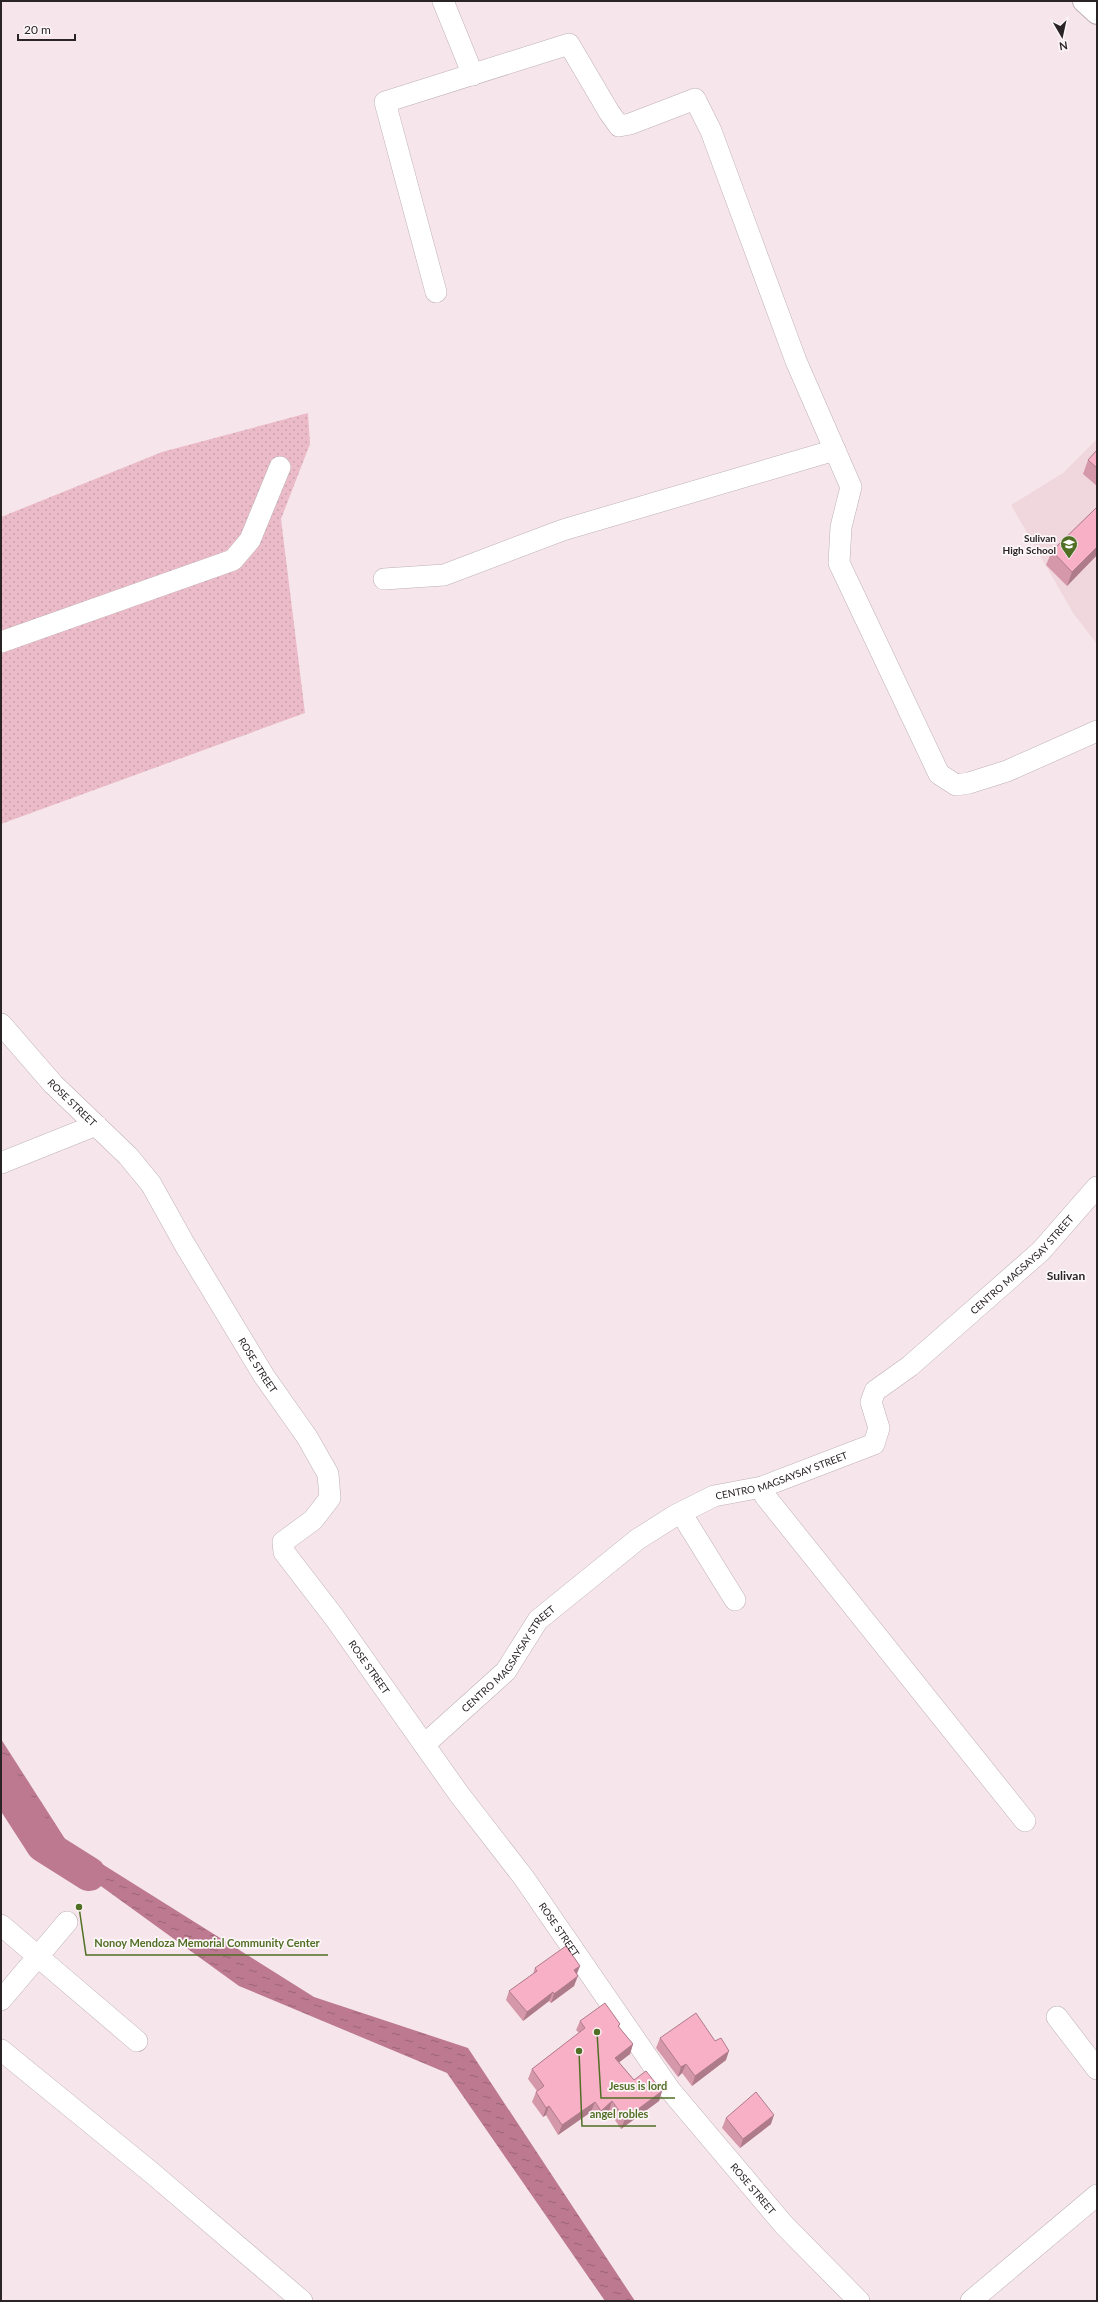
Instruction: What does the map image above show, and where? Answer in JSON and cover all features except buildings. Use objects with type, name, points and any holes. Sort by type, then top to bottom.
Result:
[{"type":"main road","points":[[1084,1],[1097,13]]},
{"type":"street","points":[[444,1],[473,75]]},
{"type":"street","points":[[436,292],[385,102],[569,44],[609,112],[619,126],[630,124],[695,99],[711,131],[796,361],[851,487],[841,527],[839,563],[939,774],[956,784],[969,783],[1007,771],[1097,730]]},
{"type":"street","points":[[384,579],[444,575],[563,530],[835,450]]},
{"type":"street","points":[[1,642],[233,560],[250,540],[280,467]]},
{"type":"street","name":"ROSE STREET","points":[[1,1024],[53,1084],[128,1156],[152,1184],[185,1245],[264,1376],[307,1437],[328,1474],[330,1498],[313,1520],[282,1542],[284,1552],[334,1617],[459,1794],[524,1878],[670,2090],[784,2225],[858,2301]]},
{"type":"street","points":[[1,1163],[96,1125]]},
{"type":"street","name":"CENTRO MAGSAYSAY STREET","points":[[425,1744],[506,1671],[538,1620],[638,1540],[681,1513],[714,1496],[762,1487],[874,1444],[879,1428],[870,1402],[875,1392],[910,1366],[1041,1251],[1097,1187]]},
{"type":"street","points":[[762,1487],[766,1496],[1025,1821]]},
{"type":"street","points":[[681,1513],[735,1600]]},
{"type":"street","points":[[1,2000],[67,1922]]},
{"type":"street","points":[[1,1925],[137,2041]]},
{"type":"street","points":[[1057,2016],[1097,2069]]},
{"type":"street","points":[[1,2050],[152,2173],[302,2301]]},
{"type":"street","points":[[971,2301],[1097,2195]]},
{"type":"shaded area","points":[[308,413],[310,444],[281,519],[305,713],[1,824],[1,651],[234,567],[244,535],[227,553],[1,633],[1,517],[162,452]]},
{"type":"shaded area","name":"Sulivan High School","points":[[1097,439],[1097,644],[1073,613],[1011,505],[1063,473]]},
{"type":"water","points":[[1,1739],[67,1842],[314,1997],[468,2048],[635,2301],[605,2301],[447,2073],[239,1986],[22,1829],[1,1804]]},
{"type":"waterway","points":[[1,1780],[43,1845],[89,1874]]},
{"type":"place","name":"Sulivan High School","points":[[1069,559]]},
{"type":"place","name":"Nonoy Mendoza Memorial Community Center","points":[[79,1907]]},
{"type":"place","name":"Jesus is lord","points":[[597,2032]]},
{"type":"place","name":"angel robles","points":[[579,2051]]},
{"type":"district","name":"Sulivan","points":[[1066,1276]]}]
